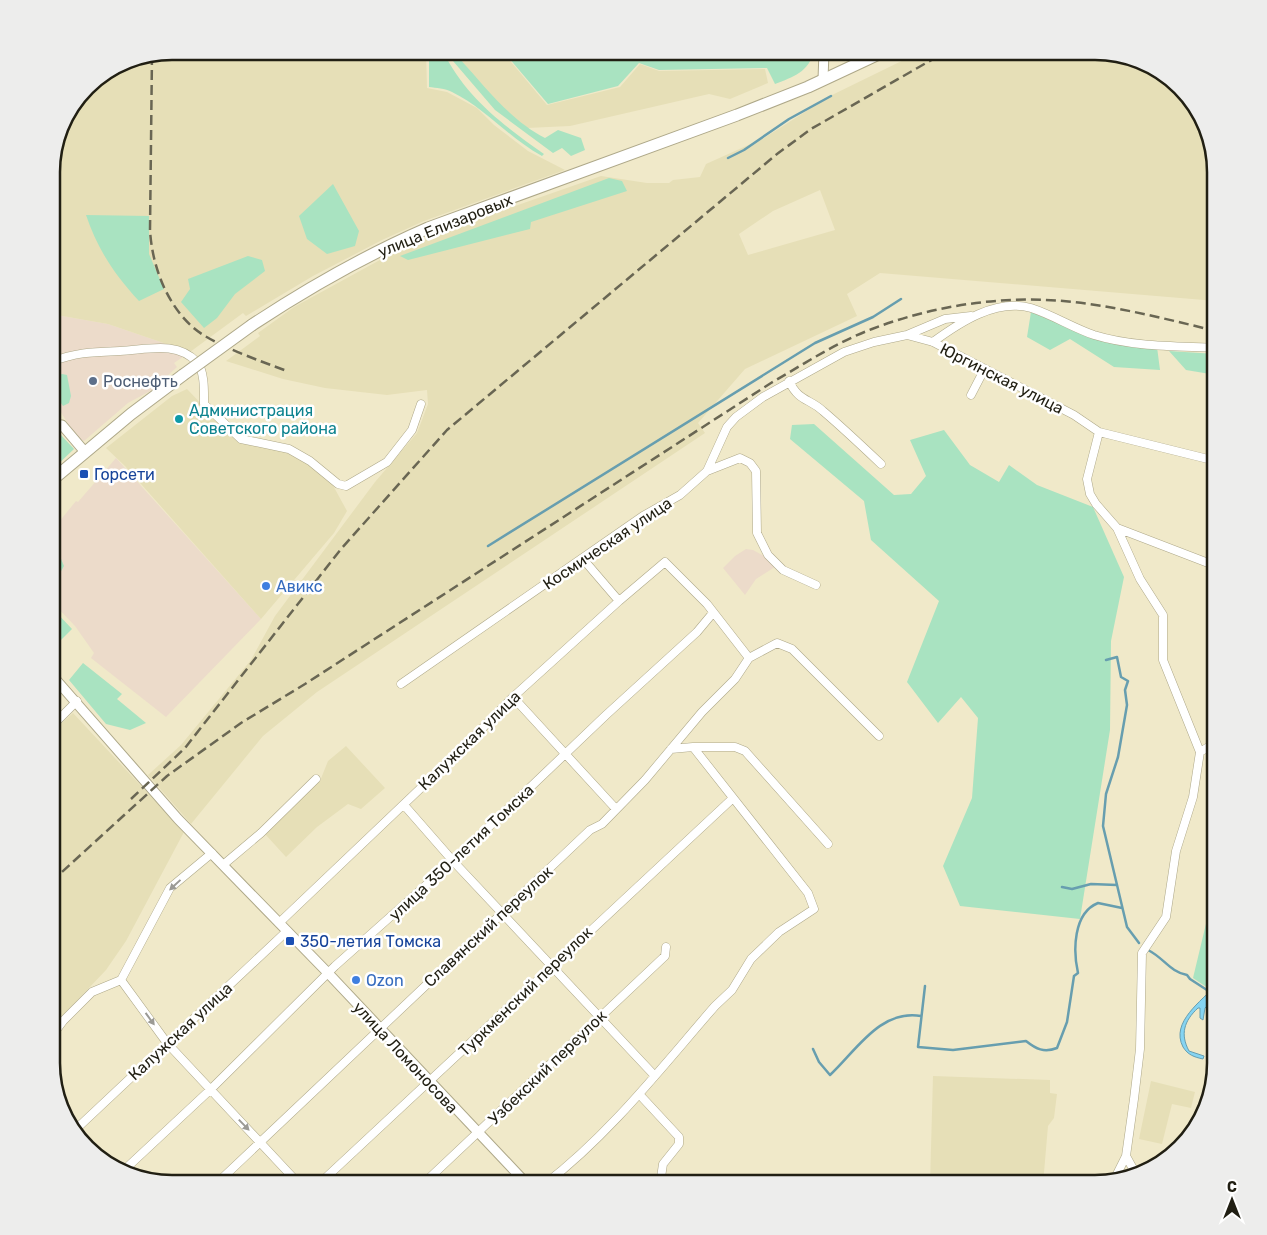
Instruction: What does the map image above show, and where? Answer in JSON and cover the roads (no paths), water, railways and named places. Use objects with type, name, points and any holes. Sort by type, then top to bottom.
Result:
[{"type":"main road","name":"улица Елизаровых","points":[[60,473],[183,375],[252,325],[325,280],[386,247],[428,228],[621,159],[823,80],[866,60]]},
{"type":"street","points":[[823,80],[824,60]]},
{"type":"street","points":[[933,342],[959,324],[976,316],[1001,308],[1029,308],[1094,334],[1125,342],[1207,347]]},
{"type":"street","points":[[907,335],[945,319],[976,316]]},
{"type":"street","name":"Юргинская улица","points":[[789,381],[844,352],[874,342],[907,335],[933,342],[984,370],[1035,394],[1099,432],[1207,460]]},
{"type":"street","points":[[60,359],[72,354],[147,347],[165,347],[186,354],[198,364],[203,381],[204,404],[241,439],[289,449],[310,461],[338,484],[346,486],[387,462],[412,430],[421,404]]},
{"type":"street","points":[[971,395],[984,370]]},
{"type":"street","points":[[789,381],[794,391],[806,402],[821,408],[881,464]]},
{"type":"street","name":"Космическая улица","points":[[401,684],[643,516],[680,495],[707,472],[727,426],[736,417],[789,381]]},
{"type":"street","points":[[60,425],[85,452]]},
{"type":"street","points":[[1099,432],[1091,460],[1088,486],[1096,504],[1117,528],[1140,579],[1162,615],[1163,660],[1200,752],[1193,797],[1176,851],[1166,917],[1142,953],[1140,1049],[1126,1156],[1118,1173]]},
{"type":"street","points":[[707,472],[740,458],[750,463],[756,471],[758,484],[757,533],[768,555],[783,570],[816,585]]},
{"type":"street","points":[[1117,528],[1207,563]]},
{"type":"street","points":[[583,559],[619,601]]},
{"type":"street","name":"Калужская улица","points":[[279,922],[404,805],[411,795],[466,745],[513,697],[665,562],[707,604],[712,614]]},
{"type":"street","points":[[712,614],[749,658],[777,643],[792,649],[879,736]]},
{"type":"street","name":"улица 350-летия Томска","points":[[128,1167],[210,1090],[328,973],[454,861],[612,709],[697,632],[712,614]]},
{"type":"street","name":"Славянский переулок","points":[[225,1175],[590,830],[602,824],[734,679],[749,658]]},
{"type":"street","name":"улица Ломоносова","points":[[60,683],[136,772],[518,1175]]},
{"type":"street","points":[[513,697],[565,756],[616,809]]},
{"type":"street","points":[[60,717],[77,701]]},
{"type":"street","points":[[556,1175],[621,1114],[714,1006],[732,990],[751,959],[779,932],[814,909],[808,893],[732,799],[693,747]]},
{"type":"street","points":[[671,749],[736,747],[745,752],[828,844]]},
{"type":"street","points":[[1200,752],[1207,748]]},
{"type":"street","points":[[223,864],[260,834],[316,779]]},
{"type":"street","name":"Туркменский переулок","points":[[329,1175],[430,1082],[586,933],[732,799]]},
{"type":"street","points":[[404,805],[654,1075]]},
{"type":"street","points":[[60,1025],[92,992],[121,980],[170,888],[212,853]]},
{"type":"street","name":"Калужская улица","points":[[80,1126],[287,931]]},
{"type":"street","name":"Узбекский переулок","points":[[433,1175],[665,956],[666,947]]},
{"type":"street","points":[[121,980],[167,1043],[291,1175]]},
{"type":"street","points":[[639,1094],[679,1137],[679,1144],[663,1164],[661,1175]]},
{"type":"street","points":[[1126,1156],[1133,1168]]},
{"type":"water","points":[[1207,994],[1207,1006],[1203,1020],[1200,1018],[1200,1008],[1198,1008],[1189,1018],[1184,1033],[1189,1051],[1204,1056],[1203,1059],[1187,1052],[1180,1038],[1184,1021]]},
{"type":"waterway","points":[[728,158],[744,150],[789,119],[831,96]]},
{"type":"waterway","points":[[488,546],[815,343],[873,317],[901,299]]},
{"type":"waterway","points":[[1106,660],[1117,657],[1121,677],[1128,681],[1125,690],[1127,705],[1118,757],[1106,794],[1103,826],[1127,927],[1139,943]]},
{"type":"waterway","points":[[1062,887],[1072,889],[1091,884],[1117,885]]},
{"type":"waterway","points":[[925,986],[918,1047],[953,1050],[1026,1041],[1040,1049],[1057,1048],[1067,1022],[1074,976],[1078,973],[1076,944],[1079,924],[1090,908],[1098,903],[1122,908]]},
{"type":"waterway","points":[[1148,950],[1171,968],[1187,975],[1207,990]]},
{"type":"waterway","points":[[813,1049],[819,1062],[830,1075],[859,1044],[881,1025],[893,1019],[906,1016],[921,1016]]},
{"type":"railway","points":[[131,799],[185,748],[341,549],[447,430],[777,154],[811,129],[931,60]]},
{"type":"railway","points":[[152,62],[150,230],[154,257],[163,284],[176,309],[185,320],[203,335],[239,353],[287,371]]},
{"type":"railway","points":[[60,874],[167,776],[241,723],[305,684],[771,383],[846,340],[872,329],[924,313],[952,307],[1007,300],[1062,301],[1105,306],[1207,329]]},
{"type":"place","name":"Роснефть","points":[[93,381]]},
{"type":"place","name":"Администрация Советского района","points":[[179,419]]},
{"type":"place","name":"Горсети","points":[[84,474]]},
{"type":"place","name":"Авикс","points":[[266,586]]},
{"type":"place","name":"350-летия Томска","points":[[290,941]]},
{"type":"place","name":"Ozon","points":[[356,980]]}]
